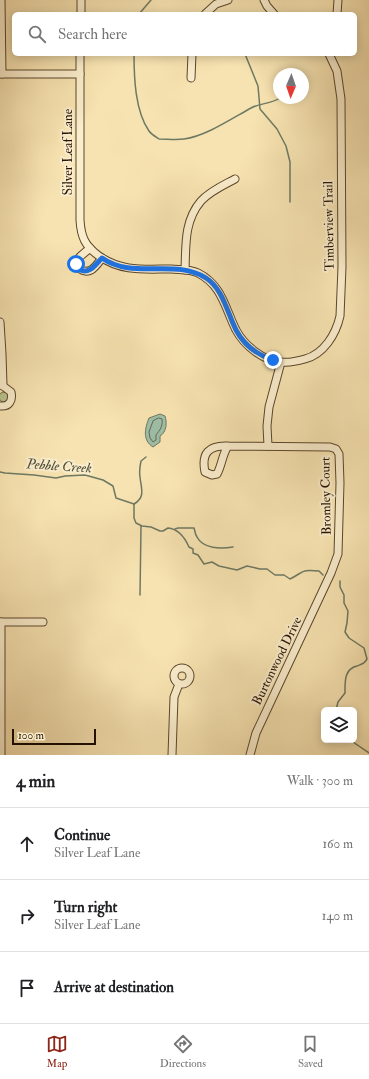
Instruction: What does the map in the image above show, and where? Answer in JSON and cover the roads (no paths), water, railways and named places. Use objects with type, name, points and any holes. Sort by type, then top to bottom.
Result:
[{"type":"street","points":[[1,0],[1,74],[80,74]]},
{"type":"street","points":[[80,12],[81,0]]},
{"type":"street","points":[[207,12],[216,4],[228,0]]},
{"type":"street","points":[[264,0],[272,12]]},
{"type":"street","points":[[337,12],[338,0]]},
{"type":"street","name":"Silver Leaf Lane","points":[[80,56],[80,220],[84,241],[107,262],[126,268],[185,270],[197,272],[207,278],[220,293],[243,340],[261,356],[281,362]]},
{"type":"street","points":[[191,78],[192,56]]},
{"type":"street","name":"Timberview Trail","points":[[281,362],[308,358],[318,353],[332,338],[340,316],[342,295],[341,99],[337,71],[330,56]]},
{"type":"street","points":[[185,270],[186,240],[190,218],[202,200],[235,179]]},
{"type":"street","points":[[90,248],[77,260],[76,264],[80,270],[91,270],[102,258]]},
{"type":"street","points":[[0,322],[2,354],[1,387],[11,392],[12,400],[10,404],[0,406]]},
{"type":"street","points":[[268,446],[267,426],[269,407],[281,362]]},
{"type":"street","name":"Bromley Court","points":[[228,446],[330,447],[338,452],[340,483],[338,554],[329,578]]},
{"type":"street","name":"Burtonwood Drive","points":[[250,755],[256,734],[329,578]]},
{"type":"street","points":[[2,755],[1,622],[43,622]]},
{"type":"street","points":[[172,755],[174,697],[179,684]]},
{"type":"water","points":[[160,414],[165,416],[166,427],[160,436],[160,442],[153,447],[147,441],[145,434],[146,426],[149,418]]},
{"type":"waterway","points":[[141,12],[151,0]]},
{"type":"waterway","points":[[134,56],[136,94],[141,114],[149,131],[159,139],[184,139],[192,137],[218,126],[254,106],[273,101]]},
{"type":"waterway","points":[[246,56],[258,86],[260,109],[277,129],[286,146],[290,162],[290,202]]},
{"type":"waterway","points":[[134,504],[138,501],[142,492],[140,467],[141,461],[146,457]]},
{"type":"waterway","name":"Pebble Creek","points":[[0,472],[56,478],[85,475],[103,480],[113,486],[116,498],[134,504]]},
{"type":"waterway","name":"Pebble Creek","points":[[134,504],[134,518],[136,523],[160,531],[168,528],[175,530],[183,537],[189,547],[193,549],[193,553],[198,555],[204,564],[212,562],[219,566],[237,570],[247,566],[267,569],[275,575],[284,575],[290,579],[306,571],[313,570],[319,571],[323,575]]},
{"type":"waterway","points":[[140,595],[141,526]]},
{"type":"waterway","points":[[175,529],[194,528],[195,534],[203,544],[218,548],[233,547]]},
{"type":"waterway","name":"Pebble Creek","points":[[337,707],[338,702],[345,693],[345,680],[347,673],[353,668],[363,664],[367,659],[364,648],[349,638],[345,632],[348,611],[344,603],[344,595],[340,587],[340,581]]},
{"type":"waterway","name":"Pebble Creek","points":[[354,743],[369,753]]}]
